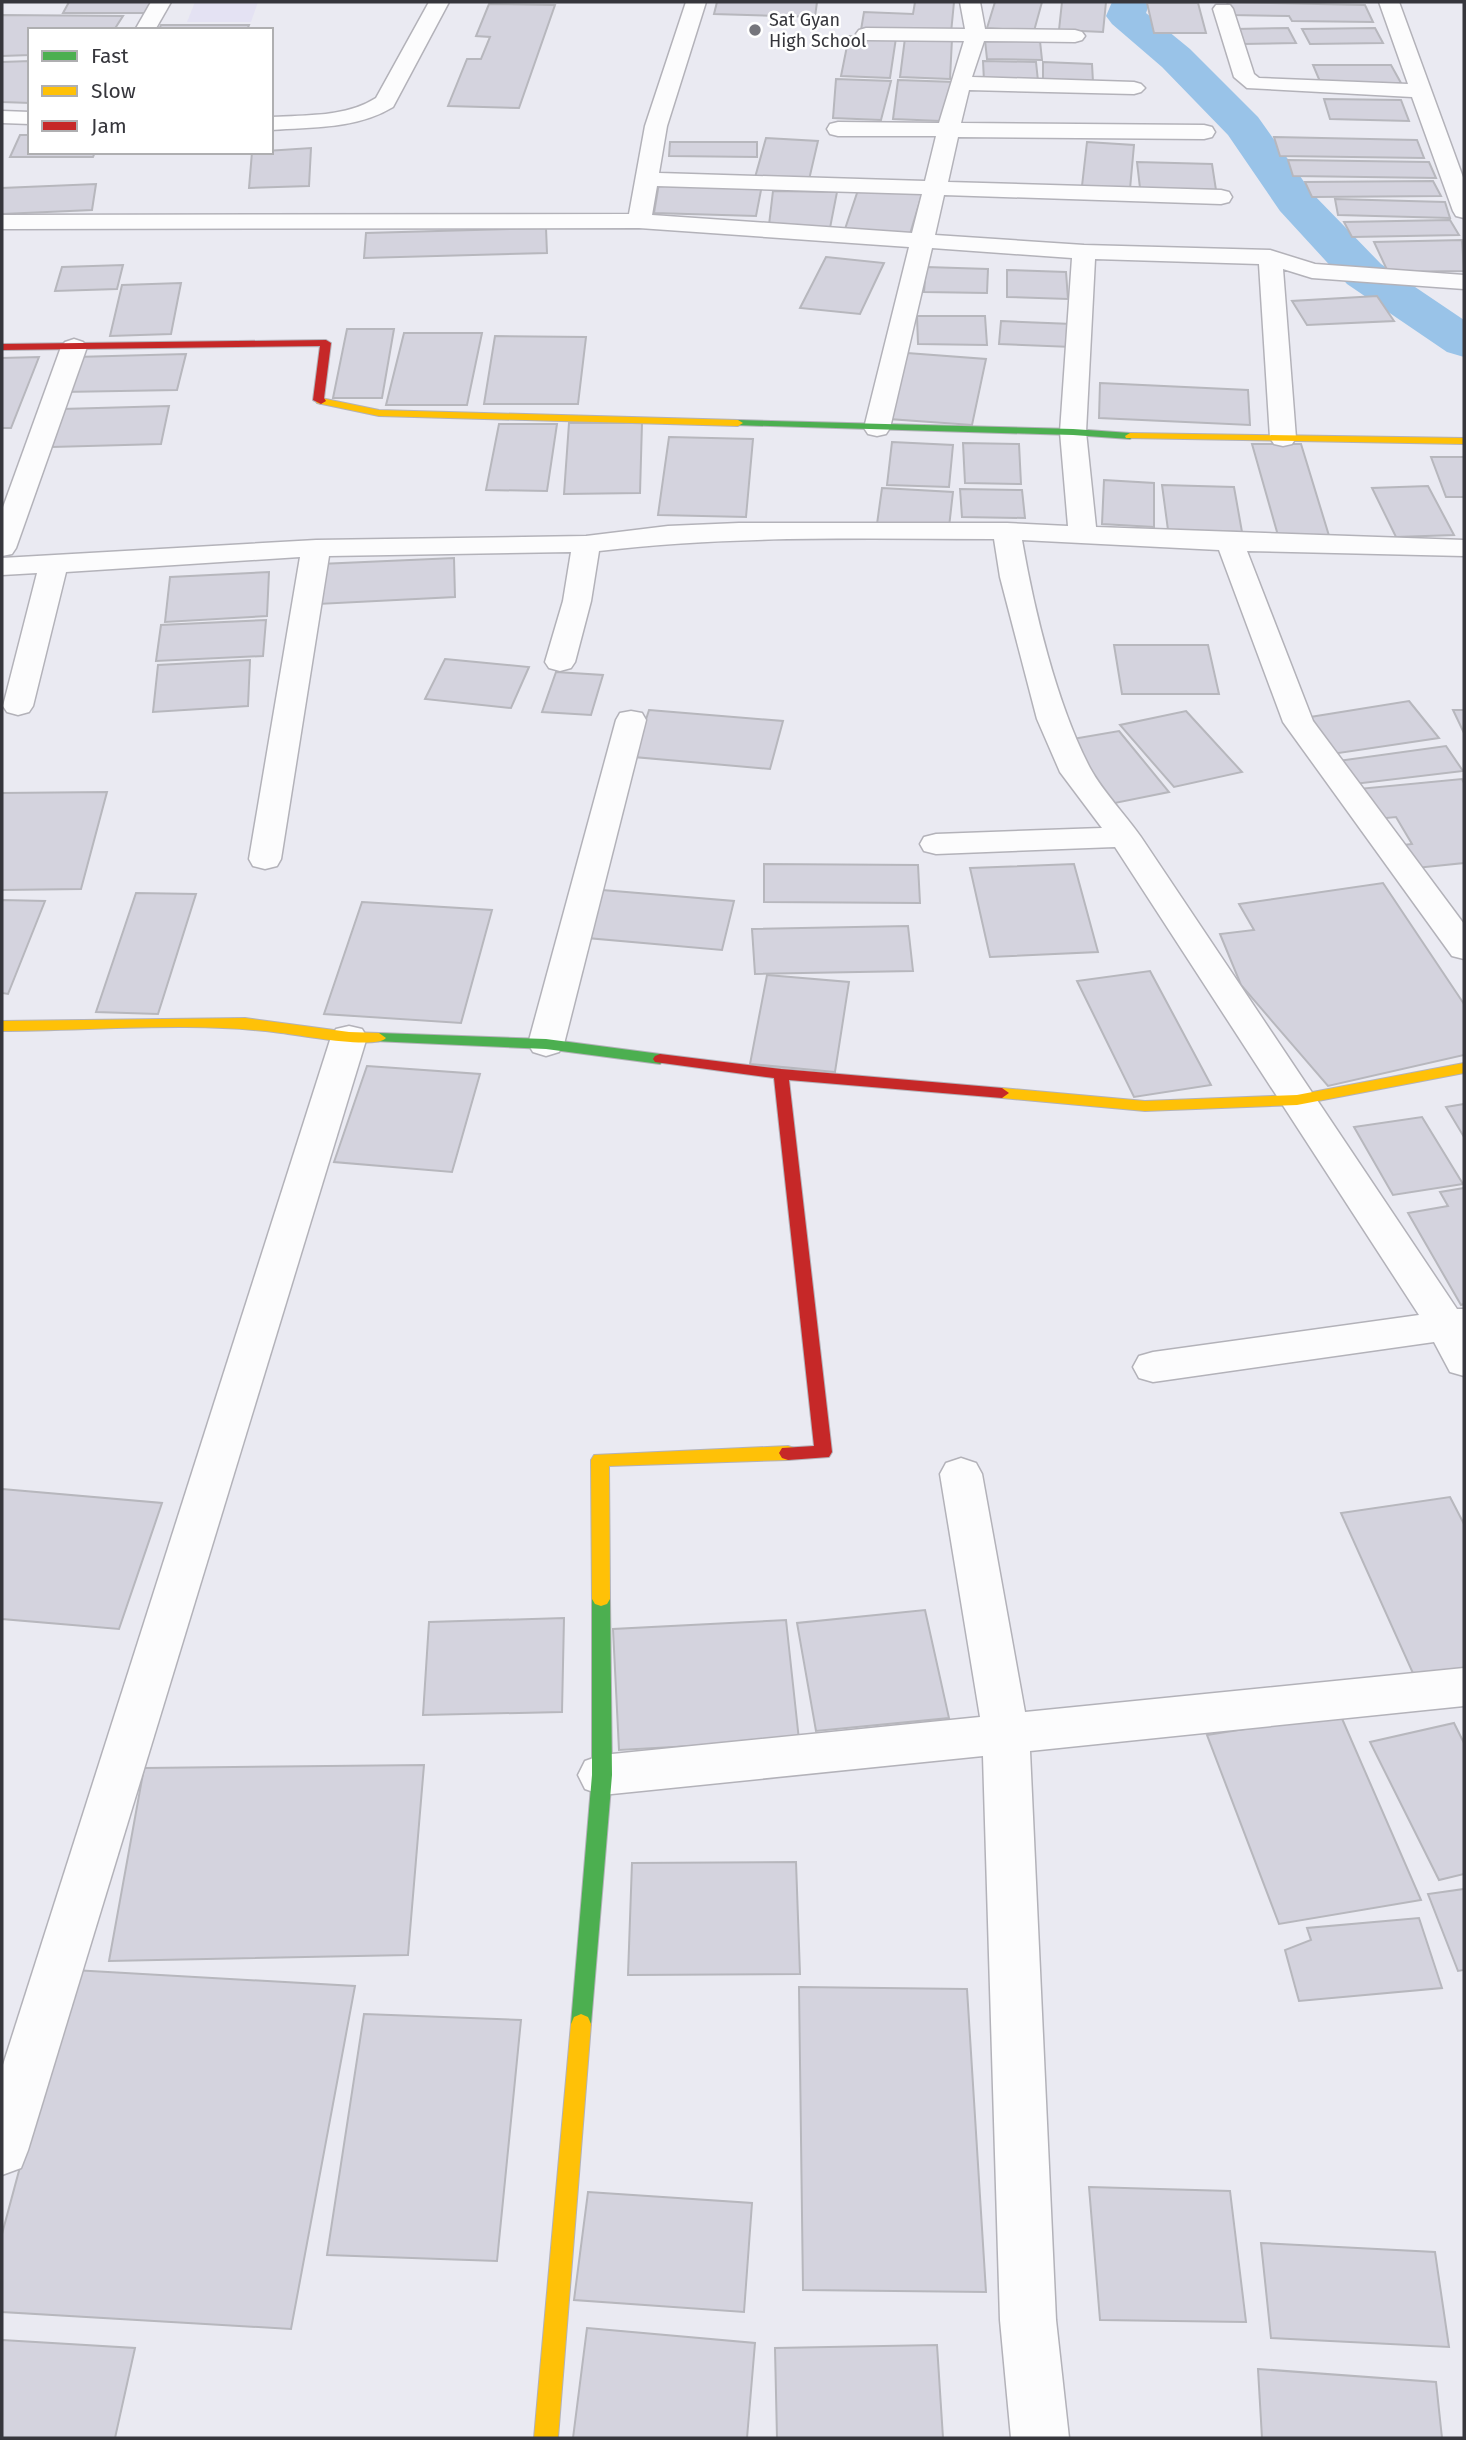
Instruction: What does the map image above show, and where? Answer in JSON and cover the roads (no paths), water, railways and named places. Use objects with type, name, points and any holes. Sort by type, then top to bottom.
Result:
[{"type":"street","points":[[146,28],[161,2]]},
{"type":"street","points":[[273,124],[346,118],[369,112],[385,102],[439,2]]},
{"type":"street","points":[[639,221],[656,126],[696,2]]},
{"type":"street","points":[[877,428],[937,188],[960,83],[976,36],[970,2]]},
{"type":"street","points":[[1389,2],[1464,211]]},
{"type":"street","points":[[1223,9],[1244,77],[1254,85],[1422,92]]},
{"type":"street","points":[[866,34],[1075,36]]},
{"type":"street","points":[[960,83],[1133,88]]},
{"type":"street","points":[[2,138],[15,117]]},
{"type":"street","points":[[838,129],[1204,132]]},
{"type":"street","points":[[648,179],[1221,197]]},
{"type":"street","points":[[2,222],[639,221],[1084,252],[1270,257],[1312,271],[1464,282]]},
{"type":"street","points":[[1083,534],[1073,432],[1084,252]]},
{"type":"street","points":[[1270,257],[1283,438]]},
{"type":"street","points":[[2,347],[326,343],[318,400],[379,413],[1073,432],[1115,436],[1464,441]]},
{"type":"street","points":[[2,548],[74,347]]},
{"type":"street","points":[[2,567],[317,548],[586,544],[668,534],[740,531],[1007,531],[1230,542],[1464,548]]},
{"type":"street","points":[[1007,531],[1014,577],[1052,719],[1076,772],[1125,837],[1297,1100],[1456,1324],[1464,1361]]},
{"type":"street","points":[[1230,542],[1298,722],[1464,948]]},
{"type":"street","points":[[560,662],[577,601],[586,544]]},
{"type":"street","points":[[265,859],[317,548]]},
{"type":"street","points":[[18,706],[54,564]]},
{"type":"street","points":[[546,1044],[631,720]]},
{"type":"street","points":[[936,844],[1125,837]]},
{"type":"street","points":[[2,1026],[245,1023],[349,1037],[546,1044],[782,1074],[1145,1106],[1297,1100],[1464,1068]]},
{"type":"street","points":[[2,2150],[349,1037]]},
{"type":"street","points":[[546,2438],[602,1775],[600,1460],[823,1452],[782,1074]]},
{"type":"street","points":[[1153,1367],[1456,1324]]},
{"type":"street","points":[[961,1474],[1006,1734],[1028,2320],[1040,2438]]},
{"type":"street","points":[[602,1775],[1464,1687]]},
{"type":"waterway","points":[[1131,2],[1126,16],[1176,58],[1243,126],[1296,202],[1364,274],[1464,342]]},
{"type":"place","name":"Sat Gyan High School","points":[[755,30]]}]
